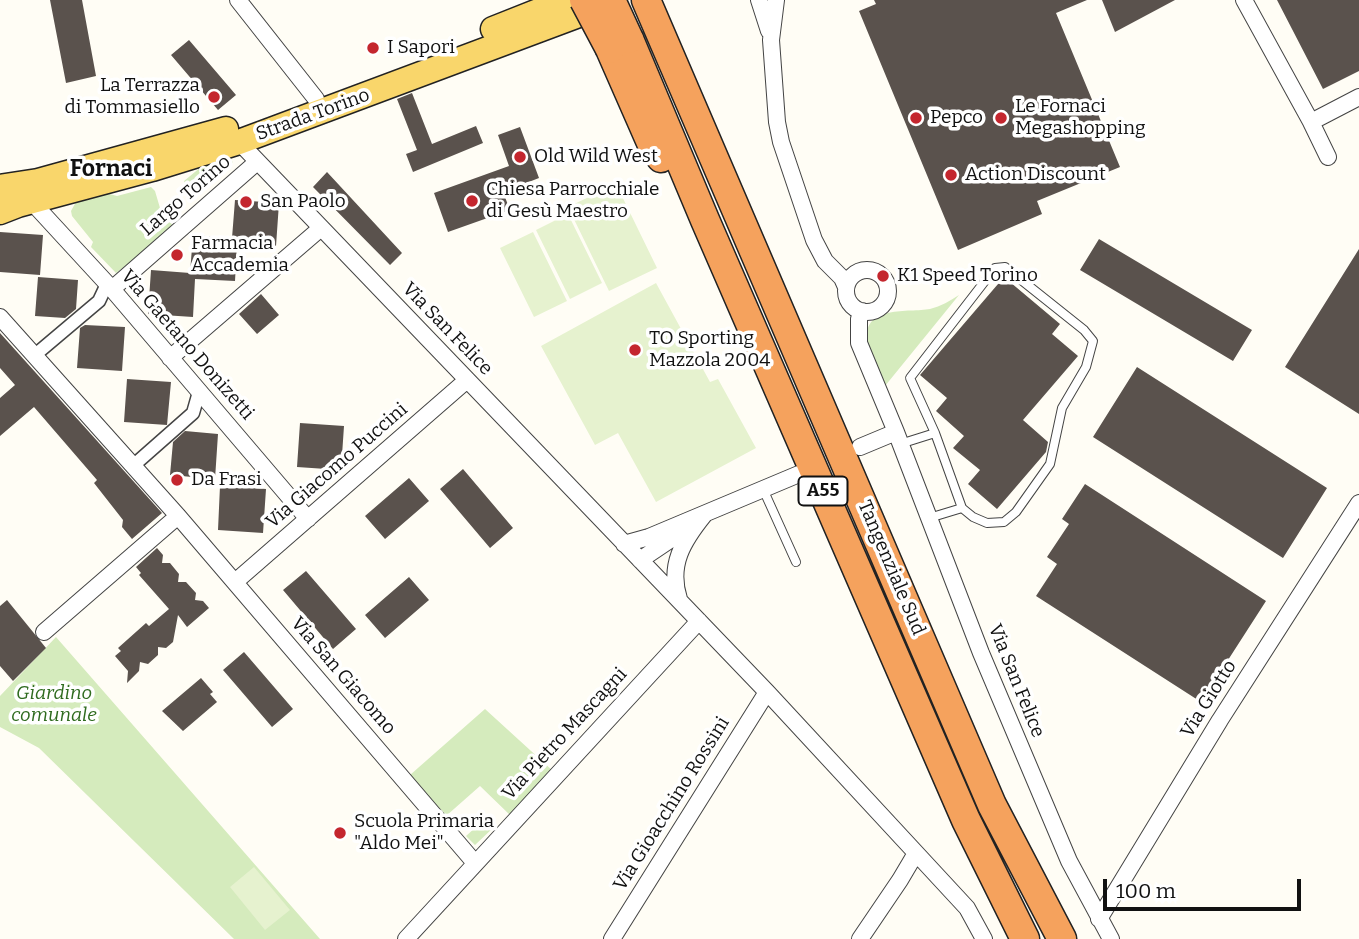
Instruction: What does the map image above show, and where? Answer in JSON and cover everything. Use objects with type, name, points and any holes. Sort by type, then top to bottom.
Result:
[{"type":"highway","points":[[584,0],[619,45]]},
{"type":"highway","name":"Tangenziale Sud","points":[[611,0],[619,45],[705,220],[966,820],[1025,939]]},
{"type":"highway","name":"Tangenziale Sud","points":[[646,0],[992,805],[1062,939]]},
{"type":"main road","name":"Strada Torino","points":[[0,187],[38,181],[220,131],[316,99],[541,6],[566,0]]},
{"type":"main road","name":"Strada Torino","points":[[0,212],[239,142],[620,0]]},
{"type":"street","points":[[238,0],[316,99]]},
{"type":"street","points":[[759,0],[771,40]]},
{"type":"street","points":[[776,0],[771,40],[775,106],[789,171],[820,250],[825,261],[842,278],[849,302],[862,311],[878,309],[888,296],[883,276],[877,272],[843,264],[820,250]]},
{"type":"street","points":[[1244,0],[1328,157]]},
{"type":"street","points":[[1311,122],[1359,97]]},
{"type":"street","name":"Via San Felice","points":[[239,142],[767,692],[967,908],[984,939]]},
{"type":"street","name":"Largo Torino","points":[[109,286],[257,162]]},
{"type":"street","name":"Via Gaetano Donizetti","points":[[31,201],[109,286],[308,519]]},
{"type":"street","points":[[170,358],[321,228]]},
{"type":"street","points":[[846,287],[853,275],[866,270]]},
{"type":"street","points":[[35,355],[99,300],[109,286]]},
{"type":"street","name":"Via San Felice","points":[[862,311],[859,343],[981,653],[1064,850],[1111,939]]},
{"type":"street","name":"Via San Giacomo","points":[[0,317],[134,465],[475,863]]},
{"type":"street","name":"Via Giacomo Puccini","points":[[235,582],[467,380]]},
{"type":"street","points":[[134,465],[193,413],[199,392]]},
{"type":"street","points":[[860,447],[898,438]]},
{"type":"street","points":[[624,544],[649,537],[799,474]]},
{"type":"street","name":"Via Giotto","points":[[1099,919],[1220,720],[1359,503]]},
{"type":"street","points":[[640,560],[705,514]]},
{"type":"street","points":[[680,601],[675,580],[678,554],[690,532],[705,514]]},
{"type":"street","points":[[44,632],[178,516]]},
{"type":"street","name":"Via Pietro Mascagni","points":[[406,939],[699,621]]},
{"type":"street","name":"Via Gioacchino Rossini","points":[[612,939],[767,692]]},
{"type":"street","points":[[860,939],[916,853]]},
{"type":"lane","points":[[1005,267],[1084,330],[1093,341],[1086,367],[1062,408],[1050,464],[1016,512],[1004,522],[987,523],[962,508],[935,433],[910,378],[995,268],[1005,267]]},
{"type":"lane","points":[[898,438],[935,433]]},
{"type":"lane","points":[[763,489],[796,562]]},
{"type":"lane","points":[[929,518],[962,508]]},
{"type":"green space","points":[[227,158],[233,162],[188,200],[184,181],[201,167]]},
{"type":"green space","points":[[616,184],[657,268],[609,291],[568,207]]},
{"type":"green space","points":[[151,187],[155,191],[160,208],[173,226],[162,233],[162,238],[116,273],[91,247],[93,242],[71,211],[76,202],[106,193],[117,196]]},
{"type":"green space","points":[[568,214],[602,283],[570,299],[536,230]]},
{"type":"green space","points":[[533,232],[567,301],[534,317],[500,248]]},
{"type":"green space","points":[[656,283],[710,382],[718,379],[756,448],[656,502],[618,433],[595,445],[541,346]]},
{"type":"green space","points":[[959,295],[885,386],[868,347],[868,329],[872,321],[889,313],[930,309]]},
{"type":"green space","name":"Giardino comunale","points":[[56,637],[320,939],[234,939],[39,748],[0,727],[0,696]]},
{"type":"green space","points":[[485,709],[553,771],[511,816],[480,786],[446,816],[410,775]]},
{"type":"green space","points":[[485,819],[493,828],[475,845],[466,836]]},
{"type":"green space","points":[[254,867],[290,910],[265,930],[230,887]]},
{"type":"building","points":[[50,0],[82,0],[96,76],[66,83]]},
{"type":"building","name":"Le Fornaci Megashopping","points":[[874,0],[1087,0],[1056,13],[1120,167],[1037,201],[1042,214],[958,250],[859,11],[876,4]]},
{"type":"building","points":[[1102,0],[1175,0],[1115,32]]},
{"type":"building","points":[[1277,0],[1359,0],[1359,71],[1323,89]]},
{"type":"building","points":[[189,40],[236,95],[218,110],[171,55]]},
{"type":"building","points":[[412,93],[432,144],[476,126],[483,143],[413,172],[406,154],[417,150],[397,99]]},
{"type":"building","name":"Chiesa Parrocchiale di Gesù Maestro","points":[[520,127],[539,178],[503,192],[510,210],[448,232],[434,193],[509,166],[498,135]]},
{"type":"building","points":[[327,172],[402,253],[390,265],[313,187]]},
{"type":"building","points":[[235,200],[279,203],[276,246],[237,244],[235,281],[195,279],[193,317],[148,314],[151,270],[190,273],[193,235],[232,238]]},
{"type":"building","points":[[0,232],[43,235],[40,275],[0,272]]},
{"type":"building","points":[[1099,239],[1252,330],[1233,361],[1080,270]]},
{"type":"building","points":[[1359,249],[1359,414],[1285,367]]},
{"type":"building","points":[[38,277],[78,280],[76,309],[65,318],[35,316]]},
{"type":"building","points":[[1004,277],[1060,324],[1052,334],[1078,356],[1023,420],[1048,442],[1046,452],[997,509],[968,484],[980,470],[953,448],[964,436],[936,411],[947,398],[920,375]]},
{"type":"building","points":[[261,294],[279,315],[257,334],[239,314]]},
{"type":"building","points":[[85,325],[125,327],[122,371],[77,368],[80,328]]},
{"type":"building","points":[[0,333],[162,513],[132,539],[122,527],[123,520],[94,483],[97,480],[34,407],[0,436],[0,398],[15,385],[0,368]]},
{"type":"building","points":[[1137,367],[1327,488],[1283,558],[1093,437]]},
{"type":"building","points":[[127,379],[171,382],[167,425],[124,422]]},
{"type":"building","points":[[300,423],[344,426],[341,470],[297,467]]},
{"type":"building","points":[[185,431],[218,434],[215,479],[170,475],[173,442]]},
{"type":"building","points":[[463,469],[513,528],[490,548],[440,489]]},
{"type":"building","points":[[409,478],[429,501],[385,539],[365,516]]},
{"type":"building","points":[[1085,484],[1266,601],[1201,702],[1036,596],[1057,564],[1047,557],[1069,524],[1062,519]]},
{"type":"building","points":[[220,486],[266,489],[263,533],[218,530]]},
{"type":"building","points":[[157,548],[163,555],[162,563],[170,563],[179,574],[178,582],[186,582],[196,593],[195,600],[203,601],[209,608],[187,627],[178,615],[173,642],[166,648],[158,647],[158,655],[148,664],[140,662],[139,671],[127,683],[128,671],[115,656],[121,651],[118,648],[146,623],[149,626],[169,609],[139,575],[141,573],[136,567]]},
{"type":"building","points":[[306,571],[356,629],[333,649],[283,590]]},
{"type":"building","points":[[409,577],[429,600],[385,638],[365,615]]},
{"type":"building","points":[[7,600],[46,648],[13,681],[0,666],[0,606]]},
{"type":"building","points":[[244,652],[293,709],[272,727],[223,670]]},
{"type":"building","points":[[201,678],[213,692],[210,694],[217,702],[183,731],[162,711]]},
{"type":"place","name":"I Sapori","points":[[373,48]]},
{"type":"place","name":"La Terrazza di Tommasiello","points":[[214,97]]},
{"type":"place","name":"Pepco","points":[[916,118]]},
{"type":"place","name":"Le Fornaci Megashopping","points":[[1001,118]]},
{"type":"place","name":"Old Wild West","points":[[520,157]]},
{"type":"place","name":"Action Discount","points":[[951,175]]},
{"type":"place","name":"Chiesa Parrocchiale di Gesù Maestro","points":[[472,201]]},
{"type":"place","name":"San Paolo","points":[[246,202]]},
{"type":"place","name":"Farmacia Accademia","points":[[177,255]]},
{"type":"place","name":"K1 Speed Torino","points":[[883,276]]},
{"type":"place","name":"TO Sporting Mazzola 2004","points":[[635,350]]},
{"type":"place","name":"Da Frasi","points":[[177,480]]},
{"type":"place","name":"Scuola Primaria \"Aldo Mei\"","points":[[340,833]]},
{"type":"district","name":"Fornaci","points":[[111,170]]}]
